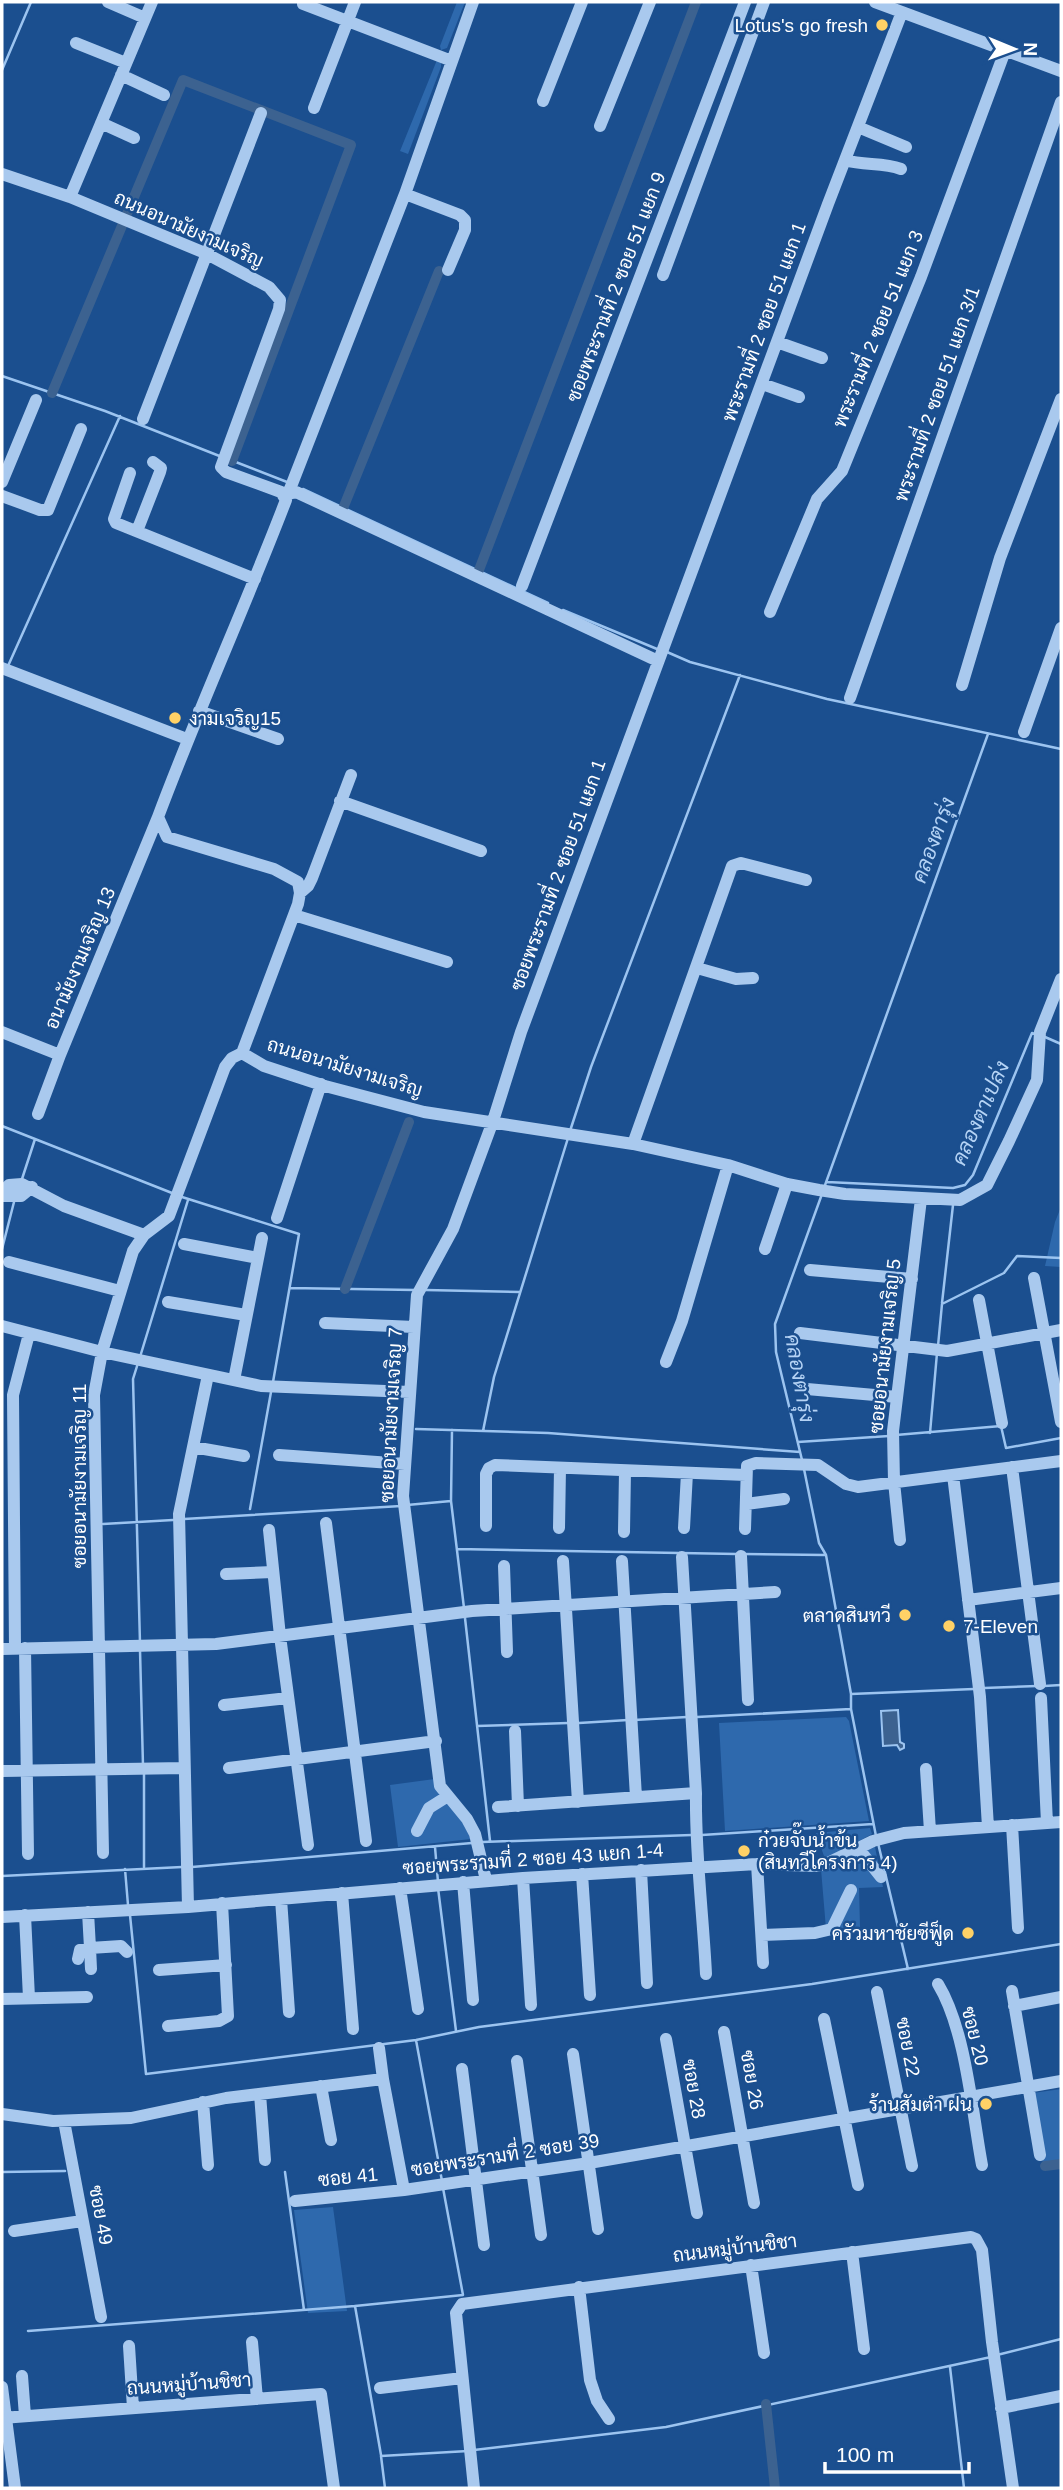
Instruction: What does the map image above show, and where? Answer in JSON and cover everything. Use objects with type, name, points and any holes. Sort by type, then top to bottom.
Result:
[{"type":"street","points":[[108,2],[145,18]]},
{"type":"street","points":[[70,197],[152,2]]},
{"type":"street","points":[[314,107],[355,2]]},
{"type":"street","points":[[300,893],[298,882],[285,873],[167,837],[158,817],[187,739],[255,579],[286,500],[285,495],[290,489],[405,194],[472,2]]},
{"type":"street","points":[[543,101],[582,2]]},
{"type":"street","points":[[600,126],[650,2]]},
{"type":"street","name":"ซอยพระรามที่ 2 ซอย 51 แยก 9","points":[[522,586],[745,2]]},
{"type":"street","points":[[663,275],[764,2]]},
{"type":"street","points":[[875,2],[1061,71]]},
{"type":"street","points":[[303,4],[452,61]]},
{"type":"street","name":"พระรามที่ 2 ซอย 51 แยก 1","points":[[661,655],[902,12]]},
{"type":"street","points":[[76,43],[164,95]]},
{"type":"street","name":"พระรามที่ 2 ซอย 51 แยก 3","points":[[770,612],[817,499],[842,471],[921,277],[1005,51]]},
{"type":"street","name":"พระรามที่ 2 ซอย 51 แยก 3/1","points":[[850,698],[1061,102]]},
{"type":"street","points":[[143,419],[261,113]]},
{"type":"street","points":[[101,123],[134,138]]},
{"type":"street","points":[[858,127],[906,147]]},
{"type":"street","points":[[845,160],[869,166],[886,164],[901,169]]},
{"type":"street","name":"ถนนอนามัยงามเจริญ","points":[[2,174],[70,197],[205,253],[269,287],[280,300],[279,309],[221,467],[226,472],[285,495]]},
{"type":"street","points":[[405,194],[460,215],[465,220],[465,230],[448,270]]},
{"type":"street","points":[[777,342],[822,358]]},
{"type":"street","points":[[762,384],[799,397]]},
{"type":"street","points":[[2,482],[36,400]]},
{"type":"street","points":[[962,685],[1000,558],[1061,400]]},
{"type":"street","points":[[2,496],[40,510],[48,510],[81,429]]},
{"type":"street","points":[[137,531],[161,468],[153,462]]},
{"type":"street","points":[[130,472],[114,519],[122,526],[255,579]]},
{"type":"street","points":[[285,495],[296,492],[661,655]]},
{"type":"street","points":[[1024,732],[1061,628]]},
{"type":"street","name":"ซอยพระรามที่ 2 ซอย 51 แยก 1","points":[[493,1121],[521,1032],[661,655]]},
{"type":"street","points":[[2,668],[187,739]]},
{"type":"street","points":[[199,712],[278,739]]},
{"type":"street","name":"ถนนอนามัยงามเจริญ","points":[[351,775],[312,878],[300,893],[242,1053],[264,1066],[321,1084],[424,1112],[633,1144],[728,1165],[788,1184],[825,1191],[960,1200],[987,1185],[1037,1080],[1040,1032],[1061,979]]},
{"type":"street","points":[[340,801],[481,851]]},
{"type":"street","name":"อนามัยงามเจริญ 13","points":[[38,1114],[158,817]]},
{"type":"street","points":[[633,1144],[732,866],[735,863],[806,880]]},
{"type":"street","points":[[294,915],[447,962]]},
{"type":"street","points":[[697,968],[736,979],[753,978]]},
{"type":"street","points":[[2,1032],[60,1055]]},
{"type":"street","name":"ซอยอนามัยงามเจริญ 11","points":[[103,1853],[94,1395],[102,1353],[133,1251],[144,1234],[169,1216],[225,1068],[232,1058],[242,1053]]},
{"type":"street","points":[[277,1219],[321,1084]]},
{"type":"street","name":"ซอยอนามัยงามเจริญ 7","points":[[486,1880],[475,1834],[467,1819],[440,1786],[421,1618],[404,1501],[416,1296],[453,1229],[493,1121]]},
{"type":"street","points":[[666,1362],[682,1321],[728,1165]]},
{"type":"street","points":[[765,1249],[788,1184]]},
{"type":"street","points":[[14,1191],[144,1234]]},
{"type":"street","name":"ซอยอนามัยงามเจริญ 5","points":[[900,1540],[894,1482],[893,1431],[921,1199]]},
{"type":"street","points":[[234,1380],[262,1238]]},
{"type":"street","points":[[184,1244],[258,1258]]},
{"type":"street","points":[[9,1262],[120,1291]]},
{"type":"street","points":[[810,1270],[912,1279]]},
{"type":"street","points":[[1034,1278],[1061,1422]]},
{"type":"street","points":[[979,1300],[1002,1423]]},
{"type":"street","points":[[168,1302],[246,1315]]},
{"type":"street","points":[[325,1323],[414,1327]]},
{"type":"street","points":[[2,1326],[102,1353],[261,1386],[410,1392]]},
{"type":"street","points":[[800,1333],[902,1348],[947,1351],[1061,1330]]},
{"type":"street","points":[[28,1854],[20,1648],[8,1584],[13,1395],[29,1334]]},
{"type":"street","points":[[188,1907],[180,1514],[208,1375]]},
{"type":"street","points":[[807,1389],[897,1397]]},
{"type":"street","points":[[193,1447],[244,1456]]},
{"type":"street","points":[[279,1455],[405,1464]]},
{"type":"street","points":[[745,1529],[747,1466],[757,1463],[823,1467],[854,1487],[1061,1461]]},
{"type":"street","points":[[485,1526],[486,1475],[489,1468],[495,1465],[746,1475]]},
{"type":"street","points":[[1012,1467],[1040,1684]]},
{"type":"street","points":[[559,1528],[560,1468]]},
{"type":"street","points":[[624,1532],[625,1471]]},
{"type":"street","points":[[684,1528],[687,1473]]},
{"type":"street","points":[[953,1475],[980,1697],[988,1827]]},
{"type":"street","points":[[746,1504],[783,1499]]},
{"type":"street","points":[[326,1523],[366,1841]]},
{"type":"street","points":[[269,1530],[280,1636],[308,1845]]},
{"type":"street","points":[[741,1556],[748,1700]]},
{"type":"street","points":[[682,1557],[696,1838],[706,1974]]},
{"type":"street","points":[[563,1561],[578,1802]]},
{"type":"street","points":[[622,1561],[636,1797]]},
{"type":"street","points":[[504,1566],[507,1652]]},
{"type":"street","points":[[226,1574],[273,1572]]},
{"type":"street","points":[[968,1600],[1061,1588]]},
{"type":"street","points":[[2,1649],[182,1647],[472,1611],[775,1592]]},
{"type":"street","points":[[224,1705],[288,1698]]},
{"type":"street","points":[[1041,1698],[1047,1823]]},
{"type":"street","points":[[514,1731],[518,1806]]},
{"type":"street","points":[[229,1768],[436,1741]]},
{"type":"street","points":[[2,1771],[184,1768]]},
{"type":"street","points":[[926,1769],[929,1831]]},
{"type":"street","points":[[498,1807],[695,1793]]},
{"type":"street","points":[[417,1831],[429,1808],[448,1797]]},
{"type":"street","name":"ซอยพระรามที่ 2 ซอย 43 แยก 1-4","points":[[2,1917],[188,1907],[486,1880],[640,1870],[757,1864],[815,1866],[888,1837],[929,1831],[1061,1822]]},
{"type":"street","points":[[1012,1825],[1018,1928]]},
{"type":"street","points":[[858,1849],[881,1877]]},
{"type":"street","points":[[757,1864],[763,1963]]},
{"type":"street","points":[[640,1870],[647,1983]]},
{"type":"street","points":[[582,1874],[590,1995]]},
{"type":"street","points":[[523,1878],[531,2005]]},
{"type":"street","points":[[463,1882],[473,2000]]},
{"type":"street","points":[[400,1888],[418,2009]]},
{"type":"street","points":[[762,1936],[815,1933],[832,1929],[852,1890]]},
{"type":"street","points":[[342,1893],[353,2029]]},
{"type":"street","points":[[281,1899],[289,2012]]},
{"type":"street","points":[[167,2026],[226,2019],[228,2011],[222,1903]]},
{"type":"street","points":[[88,1912],[91,1969]]},
{"type":"street","points":[[24,1915],[29,1998]]},
{"type":"street","points":[[78,1959],[80,1951],[90,1948],[121,1946],[127,1952]]},
{"type":"street","points":[[159,1970],[226,1965]]},
{"type":"street","name":"ซอย 20","points":[[938,1984],[952,2016],[982,2165]]},
{"type":"street","points":[[1012,1991],[1040,2155]]},
{"type":"street","name":"ซอย 22","points":[[877,1992],[912,2165]]},
{"type":"street","points":[[2,1999],[87,1997]]},
{"type":"street","points":[[1014,2006],[1061,1997]]},
{"type":"street","points":[[824,2020],[858,2185]]},
{"type":"street","name":"ซอย 26","points":[[724,2032],[754,2203]]},
{"type":"street","name":"ซอย 28","points":[[666,2039],[697,2213]]},
{"type":"street","name":"ซอยพระรามที่ 2 ซอย 39","points":[[379,2048],[404,2190],[589,2163],[1061,2081]]},
{"type":"street","points":[[573,2054],[598,2229]]},
{"type":"street","points":[[517,2061],[541,2235]]},
{"type":"street","points":[[462,2069],[484,2245]]},
{"type":"street","points":[[2,2113],[64,2121],[131,2118],[203,2102],[383,2078]]},
{"type":"street","points":[[321,2086],[331,2140]]},
{"type":"street","points":[[260,2094],[265,2160]]},
{"type":"street","points":[[203,2102],[208,2165]]},
{"type":"street","name":"ซอย 49","points":[[64,2121],[101,2317]]},
{"type":"street","name":"ซอย 41","points":[[295,2202],[404,2190]]},
{"type":"street","points":[[14,2231],[82,2221]]},
{"type":"street","name":"ถนนหมู่บ้านชิชา","points":[[474,2488],[456,2314],[458,2306],[466,2302],[964,2238],[976,2239],[982,2250],[995,2369],[1013,2488]]},
{"type":"street","points":[[852,2252],[864,2349]]},
{"type":"street","points":[[751,2265],[764,2353]]},
{"type":"street","points":[[579,2287],[593,2392],[609,2419]]},
{"type":"street","points":[[252,2342],[257,2399]]},
{"type":"street","points":[[128,2346],[133,2407]]},
{"type":"street","points":[[22,2376],[25,2416]]},
{"type":"street","points":[[380,2388],[462,2378]]},
{"type":"street","points":[[2,2386],[15,2488]]},
{"type":"street","name":"ถนนหมู่บ้านชิชา","points":[[4,2418],[321,2394],[334,2488]]},
{"type":"street","points":[[1001,2408],[1061,2396]]},
{"type":"shaded area","points":[[457,2],[465,2],[447,48],[441,50],[440,46]]},
{"type":"shaded area","points":[[437,60],[441,62],[441,67],[408,154],[400,151]]},
{"type":"shaded area","points":[[1061,1207],[1061,1267],[1045,1266],[1055,1222]]},
{"type":"shaded area","points":[[898,1710],[900,1742],[904,1744],[904,1748],[900,1750],[897,1745],[883,1746],[881,1711]]},
{"type":"shaded area","points":[[846,1717],[869,1821],[725,1831],[719,1723]]},
{"type":"shaded area","points":[[442,1778],[471,1839],[398,1847],[390,1785]]},
{"type":"shaded area","points":[[870,1828],[872,1834],[825,1859],[816,1833]]},
{"type":"shaded area","points":[[875,1847],[883,1887],[859,1888],[860,1927],[826,1929],[821,1869]]},
{"type":"shaded area","points":[[1061,2089],[1061,2160],[1043,2163],[1033,2093]]},
{"type":"shaded area","points":[[333,2207],[347,2311],[308,2313],[294,2210]]},
{"type":"waterway","points":[[2,70],[31,2]]},
{"type":"waterway","points":[[479,570],[696,2]]},
{"type":"waterway","points":[[52,393],[183,80],[351,145],[232,461]]},
{"type":"waterway","points":[[344,506],[439,271]]},
{"type":"waterway","points":[[2,376],[105,411],[222,457]]},
{"type":"waterway","points":[[8,666],[120,416]]},
{"type":"waterway","points":[[228,459],[287,482]]},
{"type":"waterway","points":[[303,489],[548,603]]},
{"type":"waterway","points":[[563,610],[657,649]]},
{"type":"waterway","points":[[667,652],[690,662],[827,699],[1061,749]]},
{"type":"waterway","points":[[570,1131],[591,1067],[740,675]]},
{"type":"waterway","name":"คลองตารุ่ง","points":[[824,1188],[988,734]]},
{"type":"waterway","name":"คลองตาเปล่ง","points":[[827,1182],[953,1188],[965,1185],[973,1175],[1032,1033],[1035,1034]]},
{"type":"waterway","name":"คลองตาเปล่ง","points":[[1045,1037],[1061,1044]]},
{"type":"waterway","points":[[345,1289],[409,1122]]},
{"type":"waterway","points":[[2,1126],[172,1193]]},
{"type":"waterway","points":[[483,1431],[494,1377],[568,1138]]},
{"type":"waterway","points":[[22,1179],[35,1139]]},
{"type":"waterway","name":"คลองตารุ่ง","points":[[802,1460],[776,1352],[775,1324],[822,1194]]},
{"type":"waterway","points":[[182,1197],[299,1234],[273,1382]]},
{"type":"waterway","points":[[140,1357],[188,1200]]},
{"type":"waterway","points":[[2,1249],[14,1202]]},
{"type":"waterway","points":[[942,1303],[953,1205]]},
{"type":"waterway","points":[[938,1346],[942,1304],[1004,1273],[1017,1256],[1061,1258]]},
{"type":"waterway","points":[[290,1288],[415,1290]]},
{"type":"waterway","points":[[425,1290],[520,1292]]},
{"type":"waterway","points":[[930,1433],[937,1353]]},
{"type":"waterway","points":[[138,1363],[133,1379],[140,1643]]},
{"type":"waterway","points":[[250,1509],[271,1392]]},
{"type":"waterway","points":[[896,1435],[1001,1426],[1006,1448],[1061,1438]]},
{"type":"waterway","points":[[416,1429],[548,1433],[800,1452]]},
{"type":"waterway","points":[[452,1430],[451,1501],[464,1608]]},
{"type":"waterway","points":[[798,1442],[889,1436]]},
{"type":"waterway","name":"คลองตารุ่ง","points":[[804,1469],[819,1543],[826,1555],[851,1694],[851,1709],[876,1836]]},
{"type":"waterway","points":[[407,1505],[451,1501]]},
{"type":"waterway","points":[[184,1519],[401,1506]]},
{"type":"waterway","points":[[103,1524],[173,1520]]},
{"type":"waterway","points":[[457,1549],[737,1554]]},
{"type":"waterway","points":[[744,1554],[825,1555]]},
{"type":"waterway","points":[[465,1618],[490,1841]]},
{"type":"waterway","points":[[140,1650],[143,1766]]},
{"type":"waterway","points":[[1044,1686],[1061,1685]]},
{"type":"waterway","points":[[984,1688],[1037,1686]]},
{"type":"waterway","points":[[851,1694],[974,1689]]},
{"type":"waterway","points":[[697,1717],[851,1709]]},
{"type":"waterway","points":[[634,1720],[687,1717]]},
{"type":"waterway","points":[[579,1723],[628,1720]]},
{"type":"waterway","points":[[477,1726],[568,1723]]},
{"type":"waterway","points":[[144,1772],[144,1867]]},
{"type":"waterway","points":[[702,1835],[873,1824]]},
{"type":"waterway","points":[[482,1842],[692,1835]]},
{"type":"waterway","points":[[192,1867],[472,1843]]},
{"type":"waterway","name":"คลองตารุ่ง","points":[[878,1843],[908,1969]]},
{"type":"waterway","points":[[435,1847],[438,1882]]},
{"type":"waterway","points":[[2,1876],[182,1867]]},
{"type":"waterway","points":[[125,1869],[128,1905]]},
{"type":"waterway","points":[[438,1888],[456,2031]]},
{"type":"waterway","points":[[130,1915],[146,2074],[416,2040],[479,2027],[812,1984],[1061,1944]]},
{"type":"waterway","points":[[416,2040],[442,2181]]},
{"type":"waterway","points":[[1045,2166],[1061,2164]]},
{"type":"waterway","points":[[2,2172],[65,2171]]},
{"type":"waterway","points":[[285,2172],[304,2310]]},
{"type":"waterway","points":[[381,2455],[355,2306],[463,2295],[443,2188]]},
{"type":"waterway","points":[[28,2331],[355,2306]]},
{"type":"waterway","points":[[997,2355],[1061,2339]]},
{"type":"waterway","points":[[474,2450],[666,2427],[991,2357]]},
{"type":"waterway","points":[[950,2367],[964,2488]]},
{"type":"waterway","points":[[766,2404],[775,2488]]},
{"type":"waterway","points":[[385,2488],[381,2456],[468,2451]]},
{"type":"place","name":"Lotus's go fresh","points":[[882,25]]},
{"type":"place","name":"งามเจริญ15","points":[[175,718]]},
{"type":"place","name":"ตลาดสินทวี","points":[[905,1615]]},
{"type":"place","name":"7-Eleven","points":[[949,1626]]},
{"type":"place","name":"ก๋วยจั๊บน้ำข้น (สินทวีโครงการ 4)","points":[[744,1851]]},
{"type":"place","name":"ครัวมหาชัยซีฟู็ด","points":[[968,1933]]},
{"type":"place","name":"ร้านสัมตำ ฝน","points":[[986,2104]]}]
